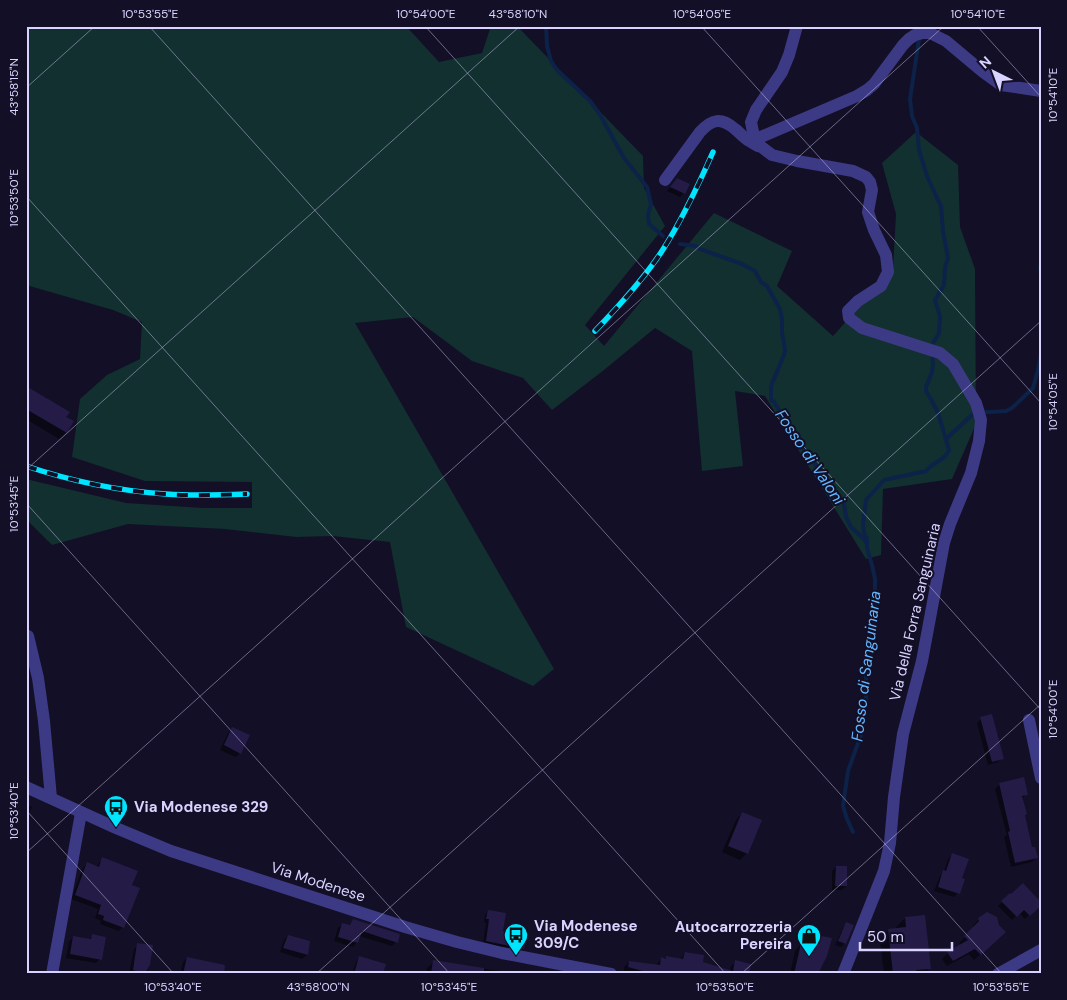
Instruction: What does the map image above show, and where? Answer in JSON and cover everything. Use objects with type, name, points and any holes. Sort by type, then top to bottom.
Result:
[{"type":"street","points":[[665,180],[700,132],[711,123],[722,120],[758,146],[752,132],[751,122],[756,110],[782,72],[789,55],[796,26]]},
{"type":"street","points":[[757,142],[867,90],[874,84],[903,45],[919,34],[930,33],[946,41],[1001,85],[1041,90]]},
{"type":"street","name":"Via della Forra Sanguinaria","points":[[757,142],[772,155],[853,171],[866,177],[870,182],[872,190],[868,212],[874,230],[886,254],[888,272],[881,286],[858,301],[848,311],[849,318],[862,328],[940,353],[953,364],[976,403],[981,420],[979,441],[972,473],[944,542],[922,661],[903,734],[894,796],[890,843],[884,871],[843,974]]},
{"type":"street","points":[[26,635],[28,636],[34,661],[44,721],[51,798]]},
{"type":"street","points":[[1029,720],[1041,778]]},
{"type":"street","name":"Via Modenese","points":[[26,787],[81,813],[172,851],[432,936],[509,954],[611,974]]},
{"type":"street","points":[[52,974],[81,813]]},
{"type":"street","points":[[998,974],[1041,950]]},
{"type":"green space","points":[[26,26],[406,26],[439,62],[482,53],[491,26],[517,26],[643,156],[644,188],[665,226],[585,325],[604,346],[714,213],[792,251],[777,286],[833,336],[893,269],[896,214],[882,163],[916,132],[958,165],[960,227],[975,269],[976,424],[952,479],[883,489],[881,555],[866,559],[765,396],[735,391],[743,466],[702,471],[692,351],[655,328],[552,410],[523,378],[472,361],[413,317],[355,323],[554,669],[533,686],[406,627],[390,542],[332,536],[296,537],[225,529],[128,524],[52,545],[26,519],[26,479],[126,503],[203,508],[252,508],[252,482],[145,481],[72,457],[80,399],[107,375],[140,359],[142,322],[113,310],[26,285]]},
{"type":"building","points":[[677,178],[690,184],[685,194],[670,187]]},
{"type":"building","points":[[26,386],[70,412],[66,417],[74,421],[67,433],[26,409]]},
{"type":"building","points":[[992,714],[1004,759],[992,762],[980,717]]},
{"type":"building","points":[[232,727],[250,735],[241,754],[224,745]]},
{"type":"building","points":[[1024,777],[1028,795],[1022,796],[1027,814],[1025,815],[1032,847],[1035,847],[1038,858],[1015,863],[999,783]]},
{"type":"building","points":[[742,812],[762,820],[748,854],[728,846]]},
{"type":"building","points":[[952,853],[969,859],[962,878],[965,879],[960,894],[938,887],[943,870],[946,871]]},
{"type":"building","points":[[102,857],[138,871],[132,885],[140,888],[124,928],[103,920],[104,916],[98,914],[101,905],[75,895],[87,862],[99,867]]},
{"type":"building","points":[[836,866],[847,866],[847,886],[835,886]]},
{"type":"building","points":[[1023,883],[1041,902],[1041,906],[1030,916],[1024,910],[1017,917],[1001,901]]},
{"type":"building","points":[[488,910],[506,913],[503,931],[527,935],[524,949],[486,941],[489,919],[486,919]]},
{"type":"building","points":[[987,912],[997,917],[999,925],[1006,932],[981,955],[975,949],[953,961],[947,952],[968,940],[964,936],[979,921],[978,918]]},
{"type":"building","points":[[925,915],[931,969],[916,970],[917,974],[893,974],[888,929],[906,927],[905,917]]},
{"type":"building","points":[[353,919],[400,934],[398,943],[362,931],[358,943],[338,937],[342,923],[350,925]]},
{"type":"building","points":[[846,922],[854,925],[846,944],[838,941]]},
{"type":"building","points":[[92,934],[106,937],[102,960],[70,954],[73,936],[91,939]]},
{"type":"building","points":[[811,934],[832,938],[827,956],[818,974],[794,974],[801,943],[809,945]]},
{"type":"building","points":[[288,935],[310,941],[308,955],[283,948]]},
{"type":"building","points":[[137,943],[153,945],[150,965],[144,974],[133,970]]},
{"type":"building","points":[[685,952],[704,955],[703,962],[733,971],[735,960],[751,964],[749,974],[654,974],[628,967],[629,961],[660,965],[661,957],[666,959],[666,956],[683,959]]},
{"type":"building","points":[[359,956],[386,964],[383,974],[354,974]]},
{"type":"building","points":[[187,957],[225,965],[224,974],[183,974]]},
{"type":"building","points":[[433,960],[484,968],[484,974],[431,974]]},
{"type":"waterway","name":"Fosso di Valoni","points":[[546,26],[547,46],[551,61],[557,70],[590,101],[599,113],[624,158],[647,187],[651,204],[648,215],[649,224],[663,236]]},
{"type":"waterway","name":"Fosso di Sanguinaria","points":[[853,832],[843,806],[848,771],[861,735],[866,705],[866,665],[875,605],[875,579],[863,525],[866,500],[884,480],[926,471],[945,457],[949,450],[938,413],[926,391],[933,365],[932,345],[939,333],[940,316],[935,300],[944,285],[945,267],[948,258],[941,206],[927,176],[919,150],[917,128],[912,116],[910,99],[921,26]]},
{"type":"waterway","name":"Fosso di Valoni","points":[[680,244],[696,246],[742,264],[755,271],[761,282],[767,286],[780,309],[785,350],[771,386],[771,400],[844,504],[846,517],[851,527],[866,543]]},
{"type":"waterway","points":[[946,439],[974,413],[1006,411],[1012,408],[1033,388],[1041,355]]},
{"type":"railway","points":[[595,331],[647,272],[662,251],[689,203],[713,152]]},
{"type":"railway","points":[[26,466],[77,481],[112,488],[186,495],[247,494]]},
{"type":"place","name":"Via Modenese 329","points":[[116,828]]},
{"type":"place","name":"Via Modenese 309/C","points":[[516,956]]},
{"type":"place","name":"Autocarrozzeria Pereira","points":[[809,957]]}]
